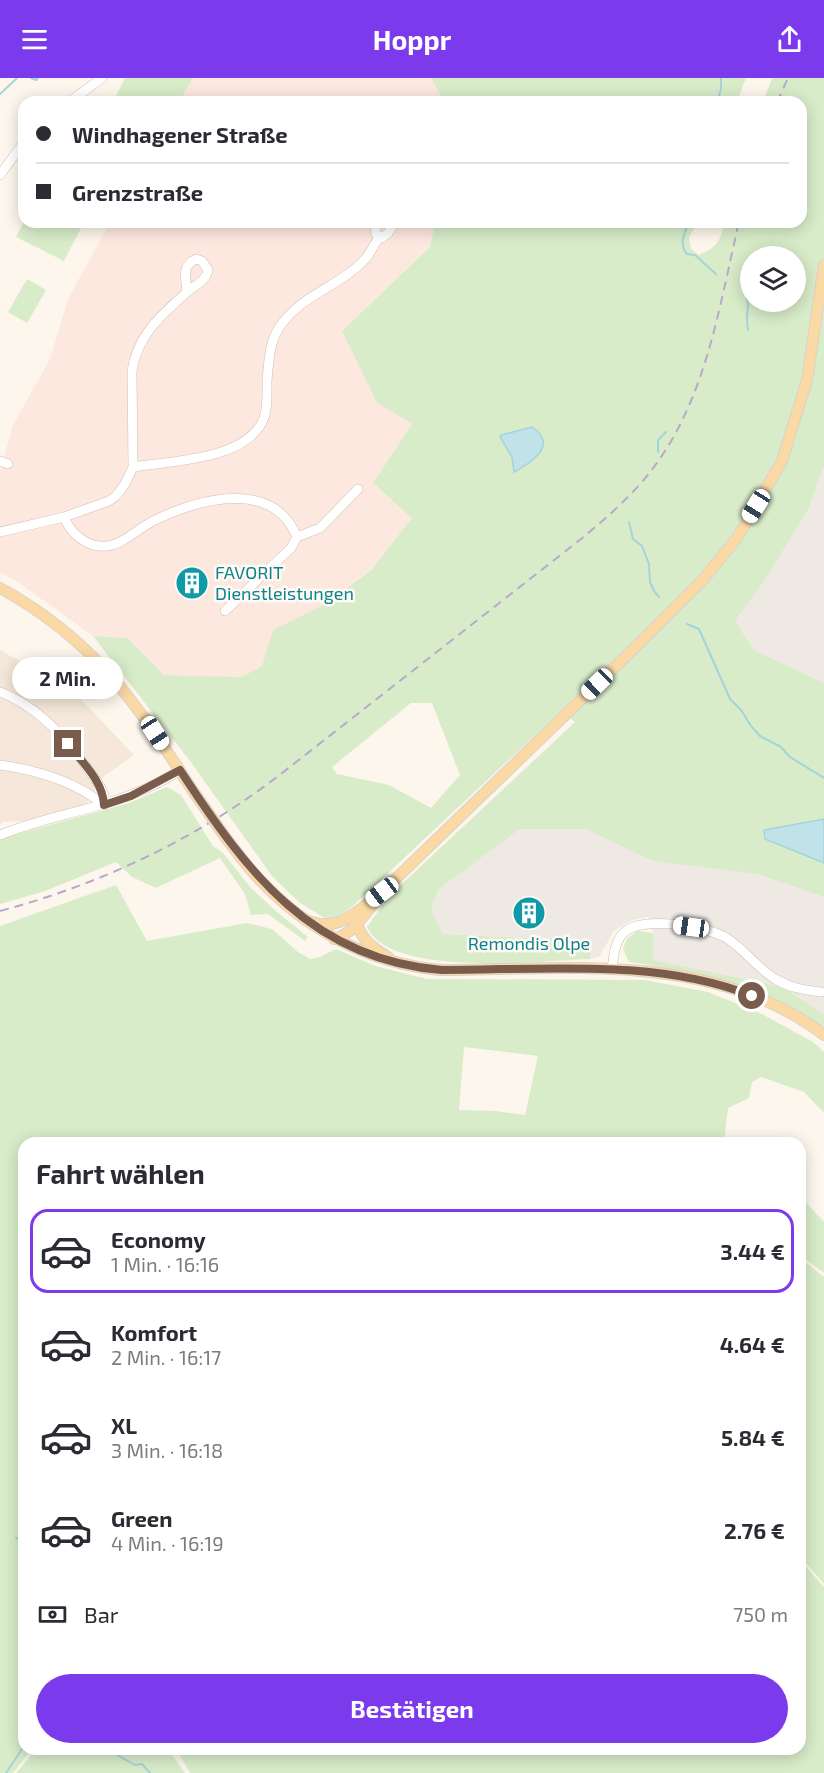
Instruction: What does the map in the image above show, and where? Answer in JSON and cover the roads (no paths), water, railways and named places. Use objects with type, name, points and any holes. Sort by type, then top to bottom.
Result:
[{"type":"main road","points":[[334,939],[614,669],[701,582],[737,538],[782,460],[807,380],[824,265]]},
{"type":"main road","points":[[0,588],[29,604],[61,627],[98,661],[143,715],[193,791],[256,876],[278,898],[334,939],[371,956],[414,967],[442,970],[612,969],[673,975],[736,989],[792,1015],[824,1035]]},
{"type":"main road","points":[[304,919],[324,926],[353,921]]},
{"type":"main road","points":[[353,921],[367,943],[397,963]]},
{"type":"street","points":[[77,96],[102,78]]},
{"type":"street","points":[[0,175],[18,150]]},
{"type":"street","points":[[375,228],[379,237]]},
{"type":"street","points":[[379,237],[385,237],[391,228]]},
{"type":"street","points":[[133,467],[219,454],[245,442],[264,418],[269,355],[280,326],[297,305],[359,265],[368,256],[379,237]]},
{"type":"street","points":[[0,532],[64,517],[109,501],[125,484],[133,467],[132,371],[134,357],[144,336],[187,292]]},
{"type":"street","points":[[225,611],[286,553],[297,537],[320,528],[358,489]]},
{"type":"street","points":[[64,517],[74,534],[92,545],[105,546],[116,543],[154,520],[177,510],[200,502],[235,498],[254,501],[274,508],[292,525],[297,537]]},
{"type":"street","points":[[0,692],[26,704],[56,730],[100,786],[104,795],[104,805]]},
{"type":"street","points":[[0,765],[29,771],[81,789],[104,805]]},
{"type":"street","points":[[1,834],[104,805],[140,792],[180,770]]},
{"type":"street","points":[[612,969],[615,946],[626,931],[642,924],[676,925],[706,929],[727,938],[776,980],[797,988],[821,992]]},
{"type":"water","points":[[532,427],[540,434],[543,447],[534,459],[514,472],[512,457],[500,437]]},
{"type":"water","points":[[824,819],[824,863],[765,839],[764,830]]},
{"type":"waterway","points":[[0,94],[17,78]]},
{"type":"waterway","points":[[31,78],[36,80],[38,78]]},
{"type":"waterway","points":[[719,96],[721,78]]},
{"type":"waterway","points":[[687,228],[683,238],[684,250],[687,254],[695,255],[716,274]]},
{"type":"waterway","points":[[748,312],[748,330]]},
{"type":"waterway","points":[[658,452],[658,440],[666,432]]},
{"type":"waterway","points":[[629,522],[633,539],[642,546],[649,564],[650,582],[659,597]]},
{"type":"waterway","points":[[687,624],[699,629],[730,699],[741,710],[751,726],[760,736],[781,747],[790,757],[824,778]]},
{"type":"waterway","points":[[6,1773],[18,1755]]},
{"type":"waterway","points":[[118,1755],[135,1765],[142,1764],[150,1773]]},
{"type":"railway","points":[[780,96],[788,78]]},
{"type":"railway","points":[[0,911],[74,888],[110,873],[145,858],[213,821],[277,777],[581,539],[615,509],[647,476],[667,448],[683,418],[707,355],[738,228]]},
{"type":"place","name":"FAVORIT Dienstleistungen","points":[[192,583]]},
{"type":"place","name":"Remondis Olpe","points":[[529,913]]}]
